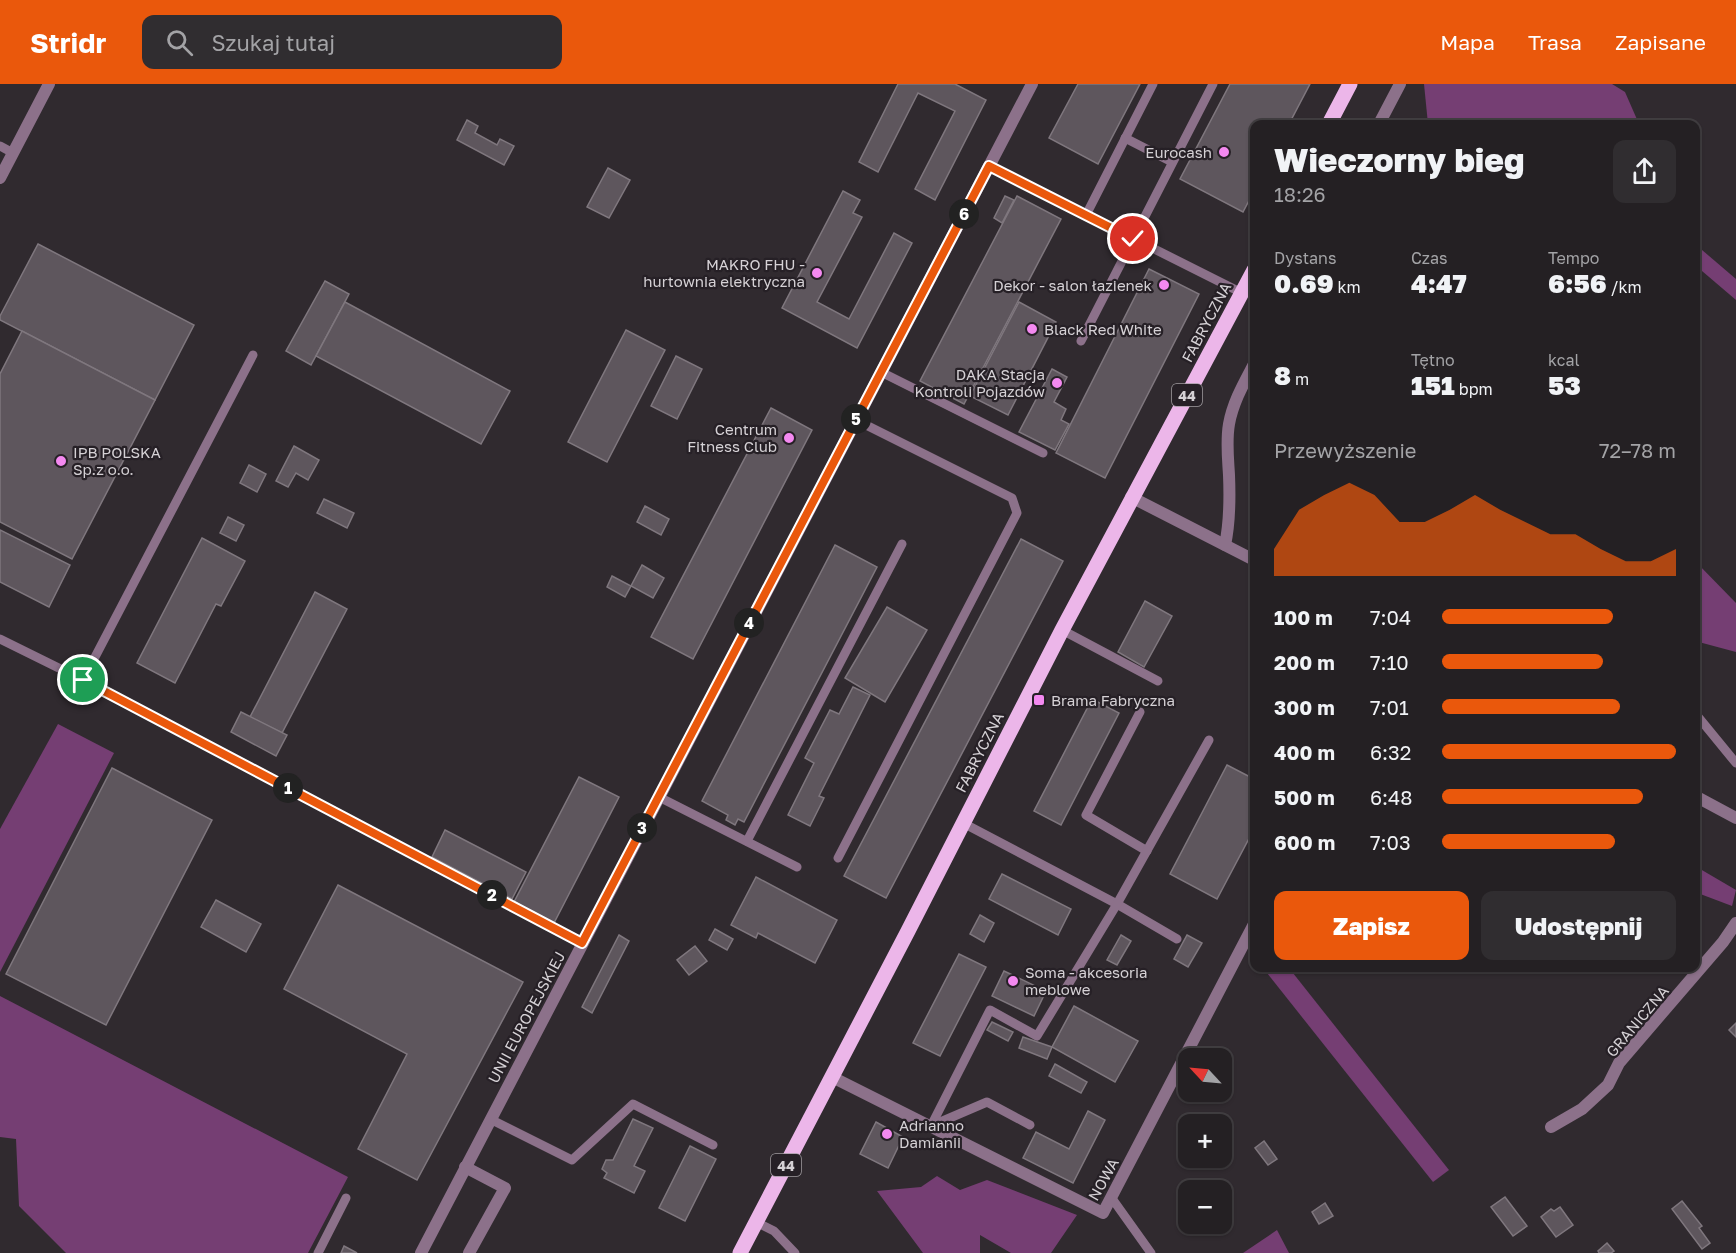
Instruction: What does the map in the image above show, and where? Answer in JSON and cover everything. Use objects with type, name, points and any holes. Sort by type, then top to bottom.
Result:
[{"type":"main road","points":[[1331,120],[1350,84]]},
{"type":"main road","name":"FABRYCZNA","points":[[740,1253],[1131,497],[1250,278]]},
{"type":"street","points":[[0,178],[49,84]]},
{"type":"street","name":"UNII EUROPEJSKIEJ","points":[[421,1253],[1032,84]]},
{"type":"street","points":[[1381,120],[1400,84]]},
{"type":"street","points":[[1225,545],[1229,520],[1227,444],[1229,424],[1237,397],[1250,372]]},
{"type":"street","points":[[1131,497],[1250,558]]},
{"type":"street","points":[[1700,799],[1736,818]]},
{"type":"street","name":"GRANICZNA","points":[[1700,969],[1736,923]]},
{"type":"street","name":"NOWA","points":[[832,1077],[1103,1213],[1250,932]]},
{"type":"street","name":"GRANICZNA","points":[[1551,1128],[1582,1109],[1608,1085],[1619,1063],[1697,972]]},
{"type":"street","points":[[465,1167],[505,1188],[470,1253]]},
{"type":"lane","points":[[1086,215],[1154,84]]},
{"type":"lane","points":[[1081,341],[1213,84]]},
{"type":"lane","points":[[1125,138],[1172,162]]},
{"type":"lane","points":[[0,146],[13,153]]},
{"type":"lane","points":[[989,166],[1242,293]]},
{"type":"lane","points":[[83,680],[253,355]]},
{"type":"lane","points":[[881,372],[1043,453]]},
{"type":"lane","points":[[838,858],[1017,513],[1012,498],[856,420]]},
{"type":"lane","points":[[747,842],[902,544]]},
{"type":"lane","points":[[1062,630],[1158,681]]},
{"type":"lane","points":[[0,639],[83,680],[582,943]]},
{"type":"lane","points":[[1140,712],[1086,815],[1147,851]]},
{"type":"lane","points":[[1700,719],[1736,763]]},
{"type":"lane","points":[[932,1126],[990,1010],[1037,1036],[1117,904],[1209,740]]},
{"type":"lane","points":[[659,797],[798,867]]},
{"type":"lane","points":[[963,823],[1117,904],[1177,939]]},
{"type":"lane","points":[[932,1126],[987,1102],[1030,1125]]},
{"type":"lane","points":[[490,1119],[572,1160],[633,1104],[713,1145]]},
{"type":"lane","points":[[1111,1197],[1151,1253]]},
{"type":"lane","points":[[318,1253],[346,1198]]},
{"type":"lane","points":[[756,1222],[774,1231],[795,1253]]},
{"type":"shaded area","points":[[1424,84],[1612,84],[1625,92],[1637,120],[1428,120]]},
{"type":"shaded area","points":[[1700,248],[1736,279],[1736,300],[1700,269]]},
{"type":"shaded area","points":[[1700,566],[1736,603],[1736,652],[1700,642]]},
{"type":"shaded area","points":[[58,724],[114,753],[0,972],[0,829]]},
{"type":"shaded area","points":[[1700,869],[1736,890],[1732,906],[1700,894]]},
{"type":"shaded area","points":[[1266,972],[1292,972],[1449,1170],[1433,1182]]},
{"type":"shaded area","points":[[0,996],[348,1177],[308,1253],[66,1253],[19,1206],[16,1139],[0,1137]]},
{"type":"shaded area","points":[[937,1176],[960,1190],[987,1180],[1077,1215],[1051,1253],[1011,1253],[980,1235],[980,1253],[923,1253],[877,1191],[921,1187]]},
{"type":"shaded area","points":[[1277,1230],[1289,1253],[1243,1253]]},
{"type":"building","points":[[898,84],[955,84],[986,100],[935,200],[915,189],[955,111],[918,93],[878,172],[859,162]]},
{"type":"building","points":[[1078,84],[1140,84],[1098,164],[1049,138]]},
{"type":"building","name":"Eurocash","points":[[1230,84],[1310,84],[1291,120],[1250,120],[1250,199],[1243,212],[1180,179]]},
{"type":"building","points":[[467,120],[478,126],[475,133],[497,145],[500,139],[514,146],[504,165],[457,140]]},
{"type":"building","points":[[608,168],[630,180],[609,218],[587,207]]},
{"type":"building","name":"MAKRO FHU - hurtownia elektryczna","points":[[843,191],[860,200],[853,213],[862,217],[817,302],[849,319],[894,233],[912,243],[857,348],[782,308]]},
{"type":"building","points":[[1005,196],[1014,200],[1002,223],[994,218]]},
{"type":"building","points":[[1017,196],[1061,219],[964,404],[920,381]]},
{"type":"building","points":[[38,244],[194,325],[155,400],[0,320]]},
{"type":"building","points":[[1149,269],[1199,294],[1105,478],[1056,453]]},
{"type":"building","points":[[325,281],[349,294],[311,365],[286,351]]},
{"type":"building","points":[[345,302],[510,391],[481,444],[316,356]]},
{"type":"building","points":[[1019,302],[1056,322],[1008,415],[970,396]]},
{"type":"building","points":[[626,330],[665,350],[607,462],[568,442]]},
{"type":"building","name":"IPB POLSKA Sp.z o.o.","points":[[22,331],[155,400],[72,559],[0,522],[0,374]]},
{"type":"building","points":[[676,356],[702,369],[677,419],[651,406]]},
{"type":"building","points":[[1052,369],[1067,377],[1054,402],[1066,409],[1061,420],[1069,424],[1055,450],[1019,432]]},
{"type":"building","points":[[771,408],[812,430],[693,659],[651,637]]},
{"type":"building","points":[[294,446],[319,460],[308,480],[296,473],[288,487],[276,481]]},
{"type":"building","points":[[249,465],[266,474],[257,492],[240,483]]},
{"type":"building","points":[[324,499],[354,513],[347,528],[317,513]]},
{"type":"building","points":[[645,506],[669,519],[661,535],[637,522]]},
{"type":"building","points":[[228,517],[244,525],[236,541],[220,533]]},
{"type":"building","points":[[0,530],[70,565],[49,607],[0,582]]},
{"type":"building","points":[[202,538],[245,561],[221,606],[216,604],[175,683],[137,663]]},
{"type":"building","points":[[1021,539],[1063,561],[886,898],[844,876]]},
{"type":"building","points":[[835,545],[877,567],[744,822],[738,819],[735,825],[726,820],[728,815],[702,801]]},
{"type":"building","points":[[642,565],[664,578],[653,598],[631,586]]},
{"type":"building","points":[[612,576],[631,586],[625,597],[607,587]]},
{"type":"building","points":[[315,592],[347,609],[282,733],[250,717]]},
{"type":"building","points":[[1145,601],[1172,616],[1144,667],[1118,652]]},
{"type":"building","points":[[887,607],[927,630],[885,702],[845,678]]},
{"type":"building","points":[[853,687],[870,695],[819,796],[824,798],[810,826],[788,815],[814,763],[805,758],[830,710],[839,714]]},
{"type":"building","points":[[1092,699],[1119,713],[1061,825],[1034,811]]},
{"type":"building","points":[[241,712],[287,735],[276,756],[231,732]]},
{"type":"building","points":[[1227,765],[1250,777],[1250,837],[1217,899],[1170,874]]},
{"type":"building","points":[[112,768],[212,820],[106,1025],[6,974]]},
{"type":"building","points":[[579,777],[619,797],[554,923],[514,902]]},
{"type":"building","points":[[445,830],[526,872],[512,899],[432,857]]},
{"type":"building","points":[[1002,874],[1071,909],[1058,935],[989,899]]},
{"type":"building","points":[[756,877],[837,920],[815,963],[758,933],[756,938],[731,925]]},
{"type":"building","points":[[338,885],[523,982],[417,1180],[358,1149],[407,1054],[284,989]]},
{"type":"building","points":[[216,900],[261,924],[246,952],[201,927]]},
{"type":"building","points":[[980,915],[994,923],[984,942],[970,934]]},
{"type":"building","points":[[715,929],[733,939],[727,950],[709,940]]},
{"type":"building","points":[[619,935],[629,941],[592,1013],[582,1007]]},
{"type":"building","points":[[1121,935],[1131,941],[1117,965],[1107,960]]},
{"type":"building","points":[[1187,935],[1202,943],[1188,967],[1174,959]]},
{"type":"building","points":[[695,946],[707,961],[689,975],[677,960]]},
{"type":"building","points":[[959,954],[986,967],[940,1056],[913,1043]]},
{"type":"building","points":[[1004,971],[1046,991],[1034,1016],[992,996]]},
{"type":"building","points":[[1074,1006],[1138,1041],[1115,1082],[1052,1047]]},
{"type":"building","points":[[992,1022],[1013,1032],[1008,1041],[987,1030]]},
{"type":"building","points":[[1736,1023],[1736,1037],[1729,1030]]},
{"type":"building","points":[[1023,1037],[1052,1047],[1047,1059],[1019,1048]]},
{"type":"building","points":[[1055,1064],[1087,1082],[1081,1093],[1049,1076]]},
{"type":"building","points":[[1088,1111],[1105,1120],[1073,1183],[1023,1158],[1036,1132],[1069,1149]]},
{"type":"building","points":[[633,1119],[653,1128],[634,1166],[645,1171],[634,1193],[604,1178],[607,1173],[602,1169],[606,1160],[613,1160]]},
{"type":"building","points":[[876,1122],[903,1137],[888,1168],[860,1154]]},
{"type":"building","points":[[1264,1141],[1277,1159],[1268,1165],[1255,1148]]},
{"type":"building","points":[[690,1146],[716,1159],[685,1221],[659,1208]]},
{"type":"building","points":[[1505,1197],[1527,1226],[1513,1236],[1491,1207]]},
{"type":"building","points":[[1682,1201],[1702,1226],[1699,1228],[1710,1243],[1702,1249],[1672,1209]]},
{"type":"building","points":[[1325,1203],[1333,1216],[1319,1224],[1312,1212]]},
{"type":"building","points":[[1560,1207],[1573,1225],[1556,1237],[1541,1217],[1551,1209],[1554,1211]]},
{"type":"building","points":[[1607,1243],[1614,1251],[1599,1253],[1598,1251]]},
{"type":"building","points":[[344,1246],[357,1253],[341,1253]]},
{"type":"place","name":"Eurocash","points":[[1224,152]]},
{"type":"place","name":"MAKRO FHU - hurtownia elektryczna","points":[[817,273]]},
{"type":"place","name":"Dekor - salon łazienek","points":[[1164,285]]},
{"type":"place","name":"Black Red White","points":[[1032,329]]},
{"type":"place","name":"DAKA Stacja Kontroli Pojazdów","points":[[1057,383]]},
{"type":"place","name":"Centrum Fitness Club","points":[[789,438]]},
{"type":"place","name":"IPB POLSKA Sp.z o.o.","points":[[61,461]]},
{"type":"place","name":"Brama Fabryczna","points":[[1039,700]]},
{"type":"place","name":"Soma - akcesoria meblowe","points":[[1013,981]]},
{"type":"place","name":"Adrianno Damianii","points":[[887,1134]]},
{"type":"route","points":[[83,680],[582,943],[989,166],[1133,239]]}]
